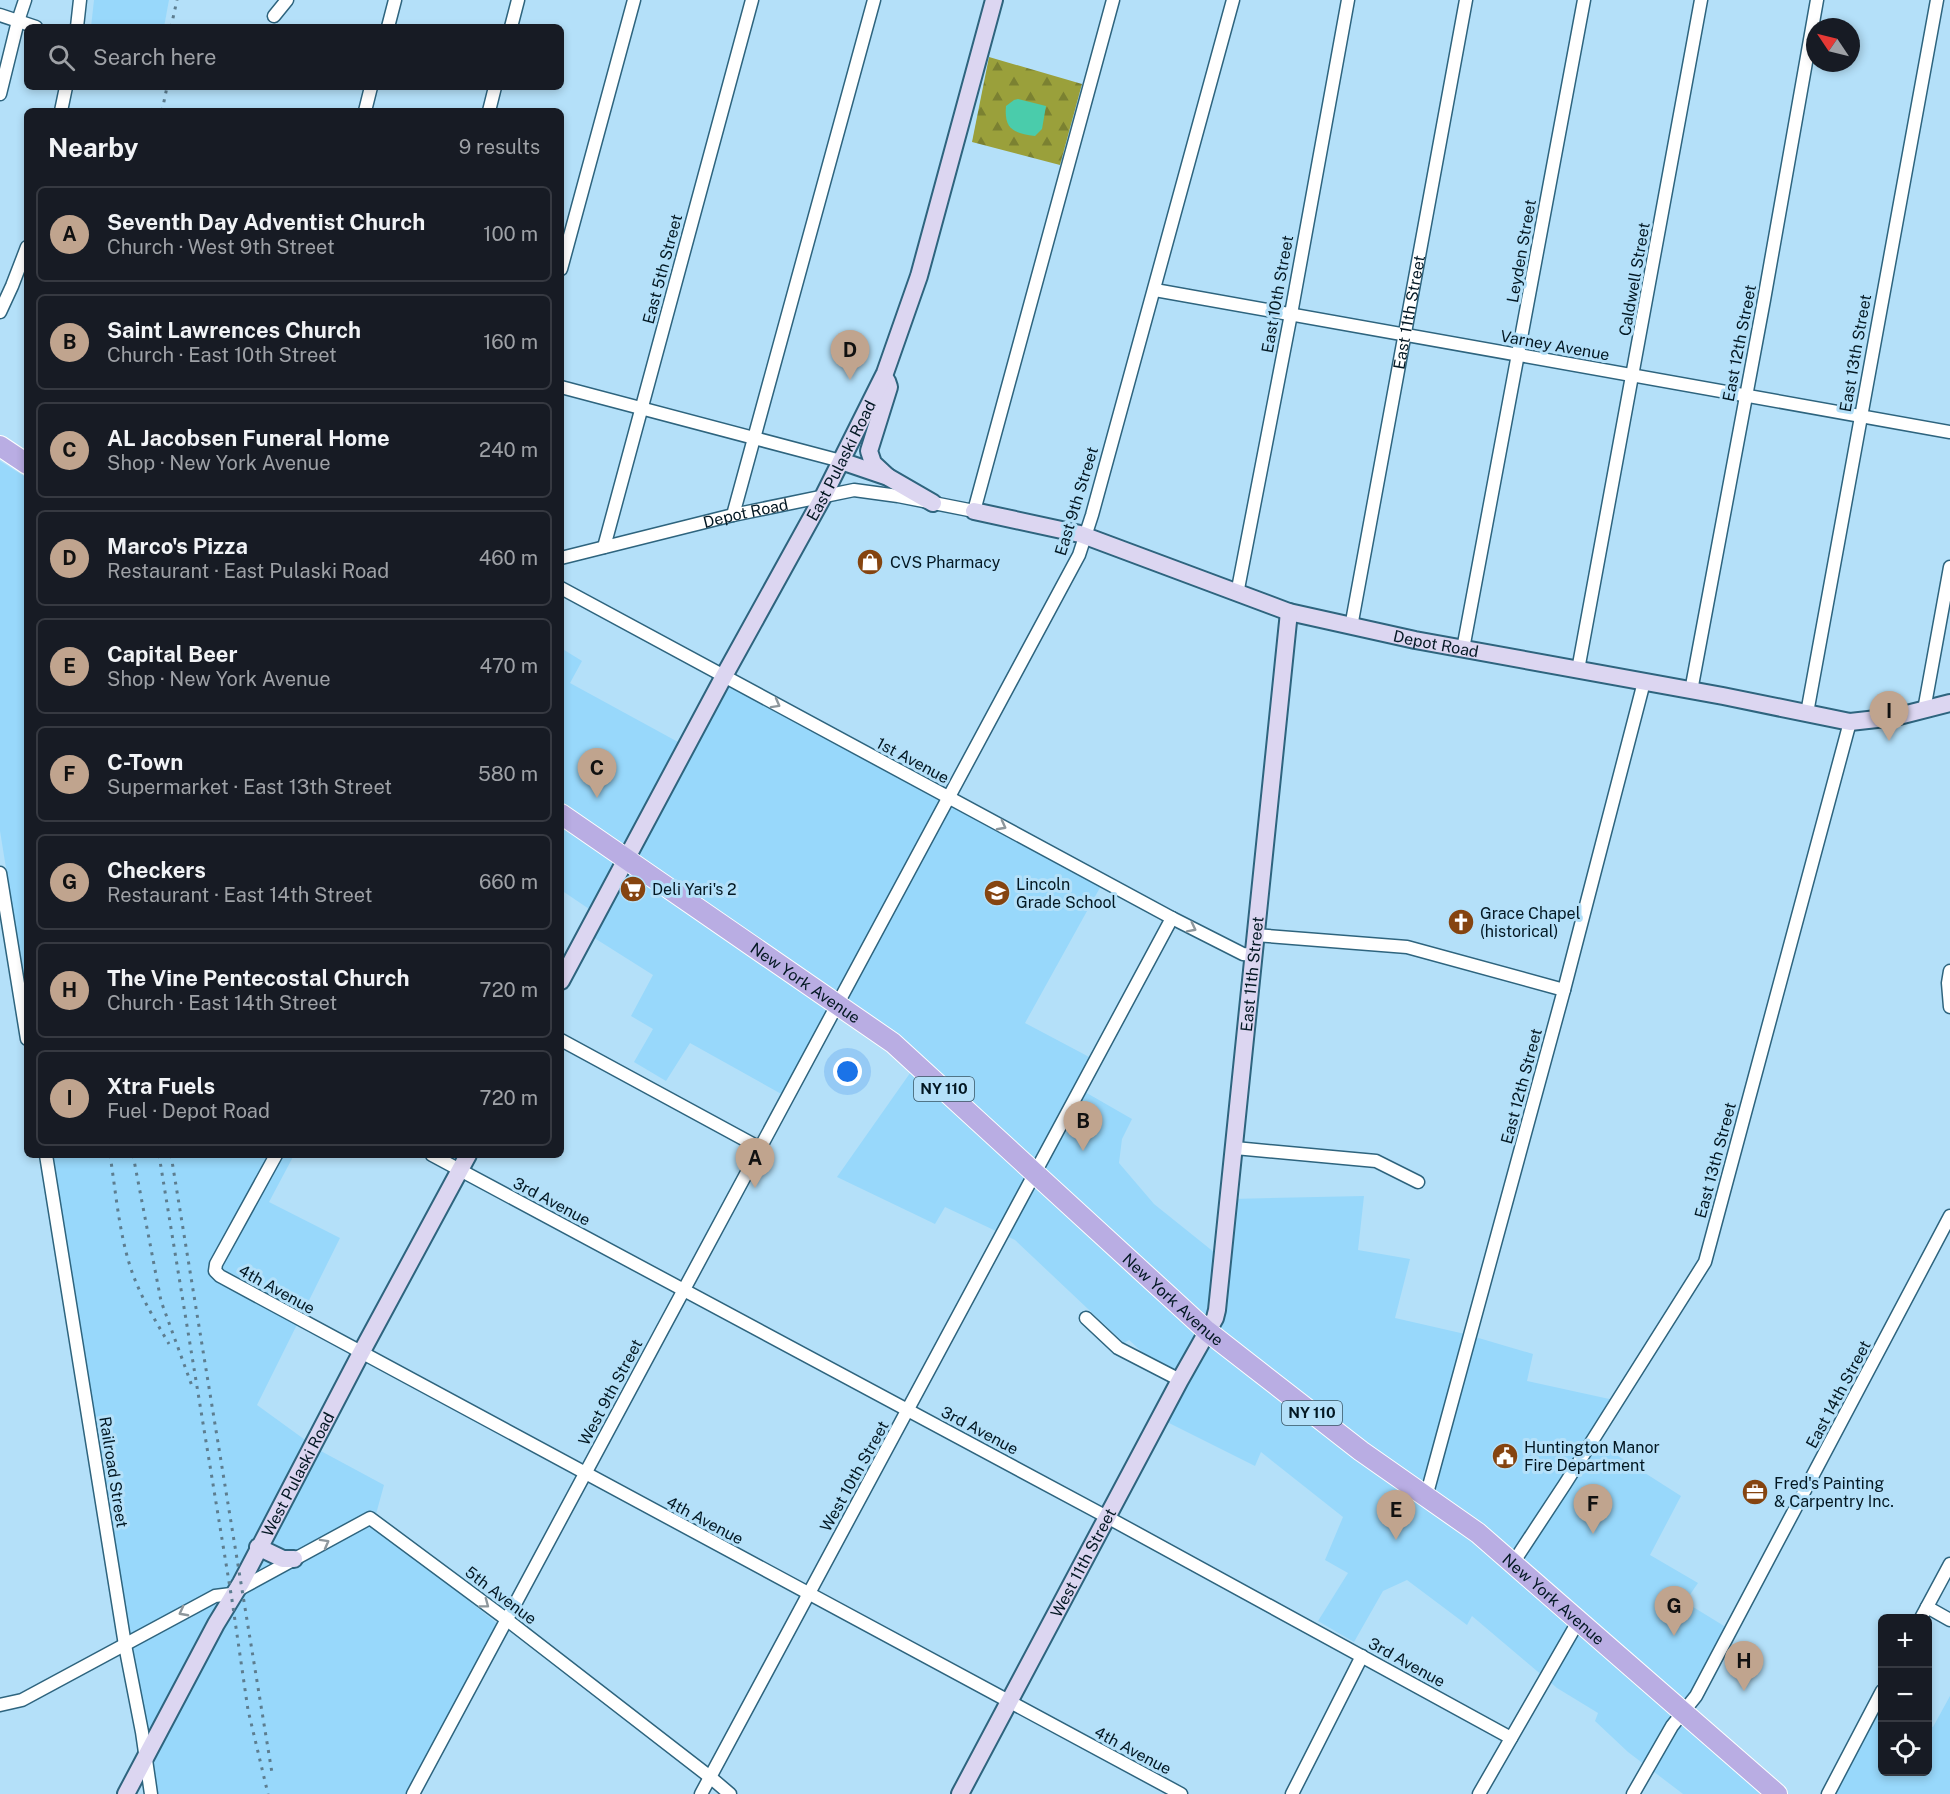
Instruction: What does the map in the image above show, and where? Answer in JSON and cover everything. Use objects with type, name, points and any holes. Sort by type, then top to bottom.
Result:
[{"type":"main road","points":[[0,446],[24,462]]},
{"type":"main road","name":"New York Avenue","points":[[564,816],[893,1043],[1207,1331],[1361,1451],[1478,1533],[1777,1794]]},
{"type":"street","points":[[0,94],[25,0]]},
{"type":"street","points":[[77,24],[80,0]]},
{"type":"street","points":[[274,16],[287,0]]},
{"type":"street","points":[[389,24],[395,0]]},
{"type":"street","points":[[512,24],[518,0]]},
{"type":"street","points":[[564,258],[634,0]]},
{"type":"street","name":"East 5th Street","points":[[604,547],[752,0]]},
{"type":"street","points":[[733,515],[873,0]]},
{"type":"street","name":"East Pulaski Road","points":[[627,859],[824,495],[885,373],[919,276],[993,0]]},
{"type":"street","points":[[974,511],[1113,0]]},
{"type":"street","name":"East 9th Street","points":[[837,1005],[1079,555],[1155,290],[1233,0]]},
{"type":"street","name":"East 10th Street","points":[[1237,594],[1348,0]]},
{"type":"street","name":"East 11th Street","points":[[1351,627],[1466,0]]},
{"type":"street","name":"Leyden Street","points":[[1463,649],[1584,0]]},
{"type":"street","name":"Caldwell Street","points":[[1578,670],[1634,375],[1701,0]]},
{"type":"street","name":"East 12th Street","points":[[1691,691],[1817,0]]},
{"type":"street","name":"East 13th Street","points":[[1807,713],[1936,0]]},
{"type":"street","points":[[0,15],[27,24]]},
{"type":"street","points":[[62,108],[65,90]]},
{"type":"street","points":[[366,108],[370,90]]},
{"type":"street","points":[[490,108],[494,90]]},
{"type":"street","points":[[0,312],[24,255]]},
{"type":"street","name":"Varney Avenue","points":[[1155,290],[1950,432]]},
{"type":"street","points":[[885,373],[889,387],[868,451],[873,463],[888,477]]},
{"type":"street","points":[[564,388],[841,461]]},
{"type":"street","name":"Depot Road","points":[[841,461],[888,477],[933,503]]},
{"type":"street","name":"Depot Road","points":[[564,557],[733,515],[854,490],[974,511],[1086,536],[1289,612],[1463,649],[1850,722],[1895,717],[1950,703]]},
{"type":"street","points":[[1924,710],[1950,567]]},
{"type":"street","name":"1st Avenue","points":[[564,590],[1172,918],[1243,954],[1253,956]]},
{"type":"street","name":"East 11th Street","points":[[1207,1331],[1217,1310],[1289,612]]},
{"type":"street","name":"East 12th Street","points":[[1426,1497],[1564,990],[1644,682]]},
{"type":"street","name":"East 13th Street","points":[[1513,1563],[1706,1262],[1850,722]]},
{"type":"street","points":[[564,975],[627,859]]},
{"type":"street","points":[[0,873],[24,1021]]},
{"type":"street","points":[[1036,1175],[1172,918]]},
{"type":"street","points":[[1255,935],[1407,947],[1564,990]]},
{"type":"street","points":[[1950,971],[1947,983],[1950,1007]]},
{"type":"street","name":"West 9th Street","points":[[413,1794],[837,1005]]},
{"type":"street","points":[[564,1042],[760,1148]]},
{"type":"street","points":[[1235,1148],[1376,1161],[1418,1182]]},
{"type":"street","name":"Railroad Street","points":[[46,1158],[125,1645],[142,1732],[150,1794]]},
{"type":"street","name":"4th Avenue","points":[[274,1158],[216,1264],[215,1271],[220,1276],[1181,1794]]},
{"type":"street","name":"3rd Avenue","points":[[438,1158],[1107,1516],[1511,1738]]},
{"type":"street","name":"West Pulaski Road","points":[[126,1794],[466,1158]]},
{"type":"street","name":"West 10th Street","points":[[701,1794],[1036,1175]]},
{"type":"street","name":"East 14th Street","points":[[1633,1794],[1672,1726],[1696,1696],[1722,1649],[1950,1216]]},
{"type":"street","points":[[1086,1318],[1118,1348],[1180,1380]]},
{"type":"street","name":"West 11th Street","points":[[960,1794],[1207,1331]]},
{"type":"street","name":"5th Avenue","points":[[0,1705],[22,1700],[215,1596],[231,1594],[370,1518],[506,1619],[730,1794]]},
{"type":"street","points":[[258,1547],[283,1559],[294,1559]]},
{"type":"street","points":[[1950,1564],[1924,1613],[1950,1620]]},
{"type":"street","points":[[1479,1794],[1578,1620]]},
{"type":"street","points":[[1292,1794],[1362,1656]]},
{"type":"street","points":[[1828,1794],[1878,1699]]},
{"type":"shaded area","points":[[94,0],[169,0],[165,24],[91,24]]},
{"type":"shaded area","points":[[1018,99],[1046,106],[1042,129],[1035,136],[1016,131],[1008,125],[1006,106]]},
{"type":"shaded area","points":[[0,461],[24,476],[24,979],[0,831]]},
{"type":"shaded area","points":[[564,650],[582,661],[570,683],[689,748],[725,678],[1102,884],[1025,1023],[1093,1059],[1078,1088],[1132,1119],[1122,1139],[1119,1163],[1154,1204],[1225,1261],[1231,1199],[1364,1196],[1358,1250],[1410,1259],[1395,1318],[1465,1334],[1533,1354],[1527,1381],[1614,1400],[1590,1438],[1681,1496],[1650,1555],[1698,1583],[1685,1602],[1729,1629],[1695,1694],[1679,1712],[1772,1794],[1683,1794],[1628,1752],[1595,1721],[1598,1713],[1557,1688],[1472,1616],[1467,1625],[1407,1580],[1383,1591],[1354,1642],[1318,1621],[1348,1573],[1325,1560],[1343,1517],[1261,1452],[1255,1466],[1157,1417],[1179,1377],[1155,1364],[1129,1340],[1124,1343],[1015,1240],[945,1207],[935,1224],[837,1177],[915,1066],[836,1006],[785,1096],[690,1043],[666,1081],[634,1062],[653,1029],[631,1016],[653,975],[588,934],[598,915],[564,892]]},
{"type":"shaded area","points":[[53,1158],[292,1158],[269,1202],[340,1238],[257,1405],[319,1450],[384,1485],[373,1525],[498,1624],[407,1794],[156,1794]]},
{"type":"shaded area","points":[[1950,1696],[1950,1794],[1826,1794],[1878,1709],[1878,1776],[1932,1776],[1933,1727]]},
{"type":"green space","points":[[989,57],[1082,84],[1060,165],[972,142]]},
{"type":"railway","points":[[172,24],[177,0]]},
{"type":"railway","points":[[163,108],[166,90]]},
{"type":"railway","points":[[110,1158],[121,1227],[131,1269],[143,1298],[169,1344]]},
{"type":"railway","points":[[134,1158],[161,1301],[192,1386]]},
{"type":"railway","points":[[159,1158],[248,1710],[268,1794]]},
{"type":"railway","points":[[171,1158],[272,1773]]},
{"type":"place","name":"Marco's Pizza","points":[[850,380]]},
{"type":"place","name":"CVS Pharmacy","points":[[870,562]]},
{"type":"place","name":"Xtra Fuels","points":[[1889,741]]},
{"type":"place","name":"AL Jacobsen Funeral Home","points":[[597,798]]},
{"type":"place","name":"Deli Yari's 2","points":[[633,889]]},
{"type":"place","name":"Lincoln Grade School","points":[[997,893]]},
{"type":"place","name":"Grace Chapel (historical)","points":[[1461,922]]},
{"type":"place","name":"Saint Lawrences Church","points":[[1083,1151]]},
{"type":"place","name":"Seventh Day Adventist Church","points":[[755,1188]]},
{"type":"place","name":"Huntington Manor Fire Department","points":[[1505,1456]]},
{"type":"place","name":"Fred's Painting & Carpentry Inc.","points":[[1755,1492]]},
{"type":"place","name":"C-Town","points":[[1593,1534]]},
{"type":"place","name":"Capital Beer","points":[[1396,1540]]},
{"type":"place","name":"Checkers","points":[[1674,1636]]},
{"type":"place","name":"The Vine Pentecostal Church","points":[[1744,1691]]}]
